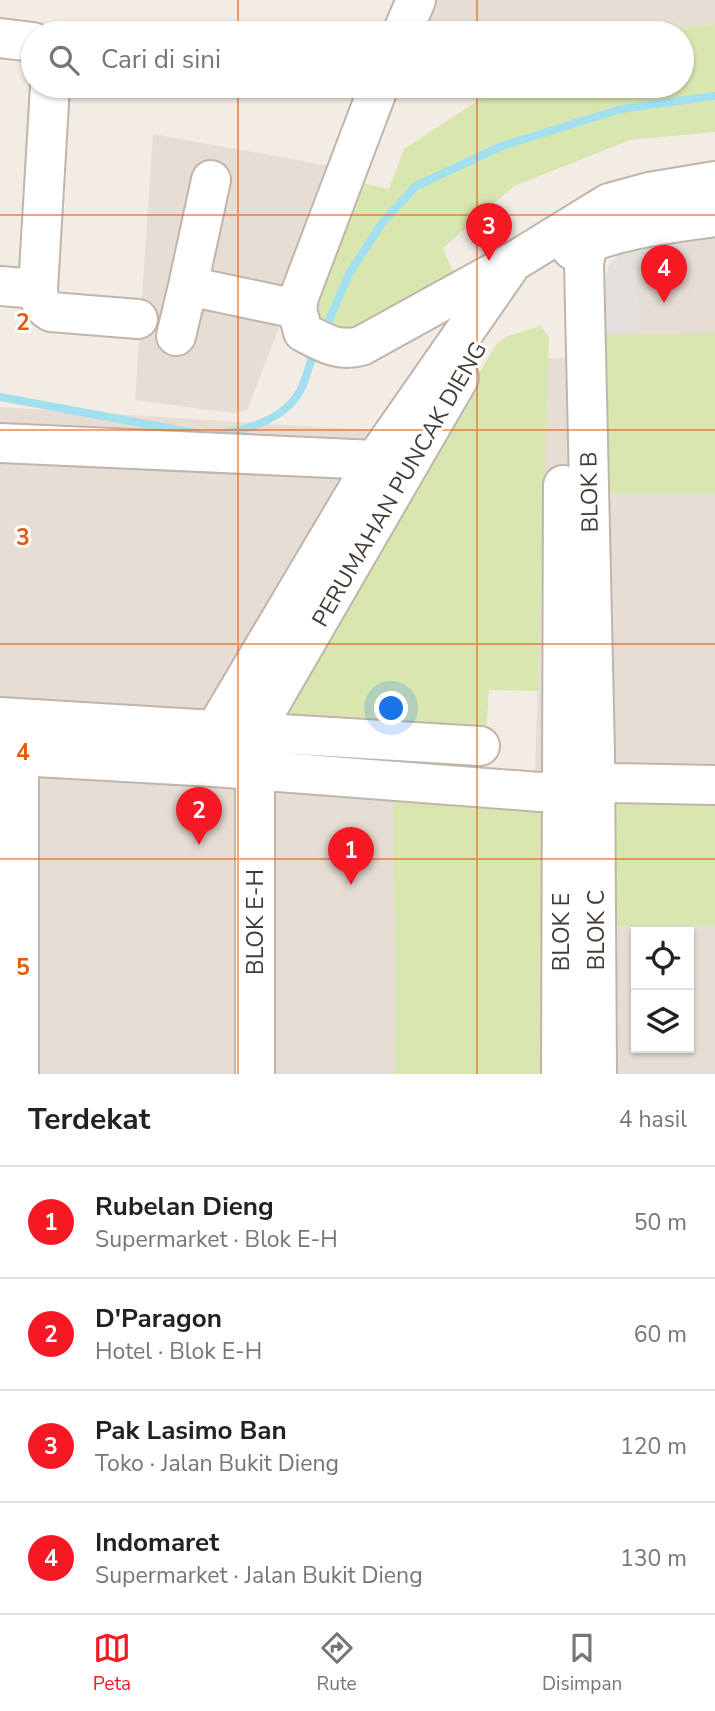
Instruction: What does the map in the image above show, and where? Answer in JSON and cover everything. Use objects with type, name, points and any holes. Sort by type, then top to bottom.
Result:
[{"type":"street","points":[[407,21],[416,0]]},
{"type":"street","points":[[0,38],[21,40]]},
{"type":"street","points":[[49,98],[38,298],[43,307],[51,312],[138,319]]},
{"type":"street","points":[[311,330],[299,296],[374,98]]},
{"type":"street","points":[[176,336],[211,180]]},
{"type":"street","points":[[188,286],[311,330],[346,349],[361,346],[453,296],[554,247],[649,192],[715,181]]},
{"type":"street","points":[[554,247],[715,217]]},
{"type":"street","points":[[554,247],[578,787]]},
{"type":"street","name":"PERUMAHAN PUNCAK DIENG","points":[[214,749],[391,465],[554,247]]},
{"type":"street","points":[[0,286],[38,289]]},
{"type":"street","points":[[0,443],[391,465]]},
{"type":"street","name":"PERUMAHAN PUNCAK DIENG","points":[[254,732],[391,465]]},
{"type":"street","points":[[0,717],[214,749],[255,771],[540,792],[612,783],[715,785]]},
{"type":"street","points":[[19,1074],[10,756],[214,749],[254,732],[480,746]]},
{"type":"street","name":"BLOK E-H","points":[[255,771],[255,1074]]},
{"type":"street","name":"BLOK E","points":[[561,1074],[578,787]]},
{"type":"street","name":"BLOK C","points":[[578,787],[597,1074]]},
{"type":"shaded area","points":[[426,0],[715,0],[715,24],[694,27],[694,21],[417,21]]},
{"type":"shaded area","points":[[153,134],[341,168],[247,410],[232,413],[135,400]]},
{"type":"shaded area","points":[[715,238],[715,1074],[0,1074],[0,407],[366,430],[423,466],[273,758],[535,773],[548,358],[606,357],[606,278],[609,266],[620,254]]},
{"type":"shaded area","points":[[687,242],[689,270],[638,273],[637,334],[606,334],[606,278],[609,266],[620,254]]},
{"type":"green space","points":[[715,24],[715,132],[630,140],[514,186],[443,248],[458,283],[374,330],[337,331],[309,314],[362,183],[389,189],[404,149],[482,98],[694,98],[694,27]]},
{"type":"green space","points":[[540,326],[549,336],[538,691],[489,690],[486,732],[282,722],[276,712],[496,345],[506,337]]},
{"type":"green space","points":[[715,333],[715,493],[605,493],[606,334]]},
{"type":"green space","points":[[393,795],[536,805],[543,812],[543,1074],[395,1074]]},
{"type":"green space","points":[[715,802],[715,925],[613,926],[613,809],[618,803]]},
{"type":"waterway","points":[[324,332],[349,274],[382,223],[416,186],[502,146],[621,109],[715,96]]},
{"type":"waterway","points":[[213,435],[264,422],[287,407],[302,387],[315,350]]},
{"type":"waterway","points":[[0,397],[200,434]]},
{"type":"place","name":"Pak Lasimo Ban","points":[[489,261]]},
{"type":"place","name":"Indomaret","points":[[664,303]]},
{"type":"place","name":"D'Paragon","points":[[199,845]]},
{"type":"place","name":"Rubelan Dieng","points":[[351,885]]}]
